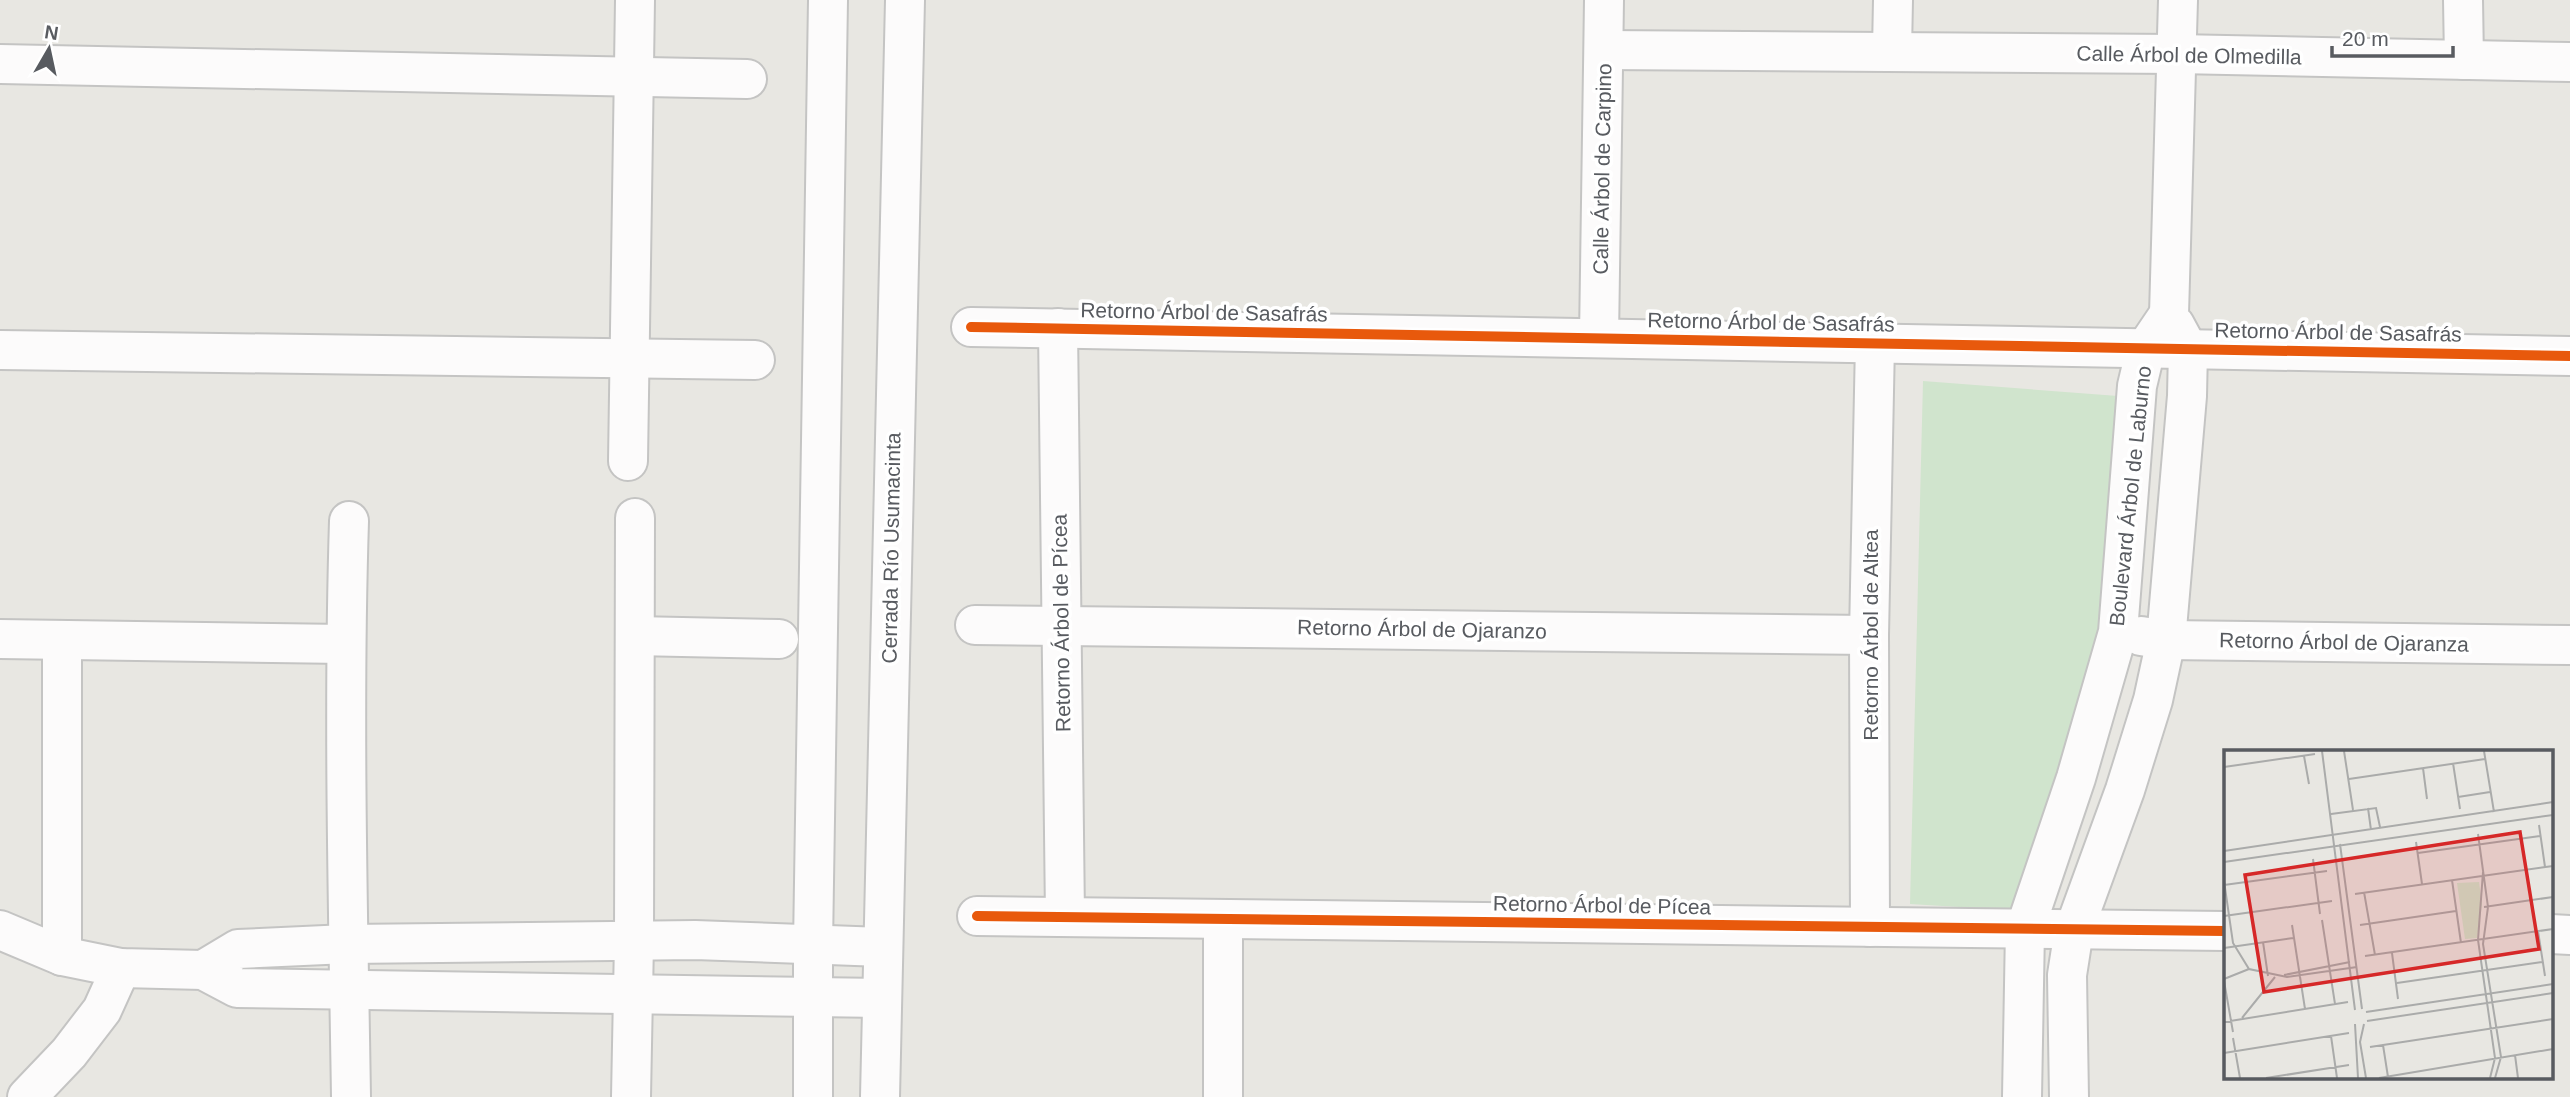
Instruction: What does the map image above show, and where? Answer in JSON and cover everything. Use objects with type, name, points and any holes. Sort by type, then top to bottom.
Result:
[{"type":"street","points":[[628,461],[635,0]]},
{"type":"street","points":[[813,1097],[828,0]]},
{"type":"street","name":"Cerrada Río Usumacinta","points":[[880,1097],[905,0]]},
{"type":"street","name":"Calle Árbol de Carpino","points":[[1600,338],[1604,0]]},
{"type":"street","points":[[1892,0],[1892,50]]},
{"type":"street","points":[[2169,314],[2178,0]]},
{"type":"street","points":[[2463,0],[2464,60]]},
{"type":"street","name":"Calle Árbol de Olmedilla","points":[[1604,50],[1892,50],[2570,62]]},
{"type":"street","points":[[0,64],[747,79]]},
{"type":"street","name":"Boulevard Árbol de Laburno","points":[[2022,1097],[2025,929],[2076,778],[2118,632],[2137,386],[2146,348],[2169,314],[2188,349],[2187,396],[2166,640],[2153,700],[2141,738],[2074,930],[2067,975],[2066,1051],[2069,1097]]},
{"type":"street","name":"Retorno Árbol de Sasafrás","points":[[971,327],[2570,356]]},
{"type":"street","name":"Retorno Árbol de Pícea","points":[[1058,328],[1065,917]]},
{"type":"street","name":"Retorno Árbol de Altea","points":[[1870,927],[1869,635],[1875,343]]},
{"type":"street","points":[[0,350],[755,360]]},
{"type":"street","points":[[631,1097],[635,517]]},
{"type":"street","points":[[349,521],[345,644],[351,1097]]},
{"type":"street","name":"Retorno Árbol de Ojaranzo","points":[[975,625],[1869,635]]},
{"type":"street","name":"Retorno Árbol de Ojaranza","points":[[2118,632],[2166,640],[2570,645]]},
{"type":"street","points":[[635,636],[779,639]]},
{"type":"street","points":[[0,639],[345,644]]},
{"type":"street","points":[[62,640],[62,956]]},
{"type":"street","name":"Retorno Árbol de Pícea","points":[[978,916],[2224,931]]},
{"type":"street","points":[[1223,919],[1223,1097]]},
{"type":"street","points":[[0,930],[62,956],[121,968],[203,970],[237,988],[882,998]]},
{"type":"street","points":[[2552,934],[2570,934]]},
{"type":"street","points":[[719,996],[720,941]]},
{"type":"street","points":[[203,970],[239,948],[347,944],[720,941],[882,947]]},
{"type":"street","points":[[27,1097],[69,1053],[102,1010],[121,968]]},
{"type":"green space","points":[[1923,381],[2118,396],[2114,618],[2025,911],[1910,904]]},
{"type":"cycle path","points":[[971,327],[2570,356]]},
{"type":"cycle path","points":[[977,916],[2224,931]]}]
